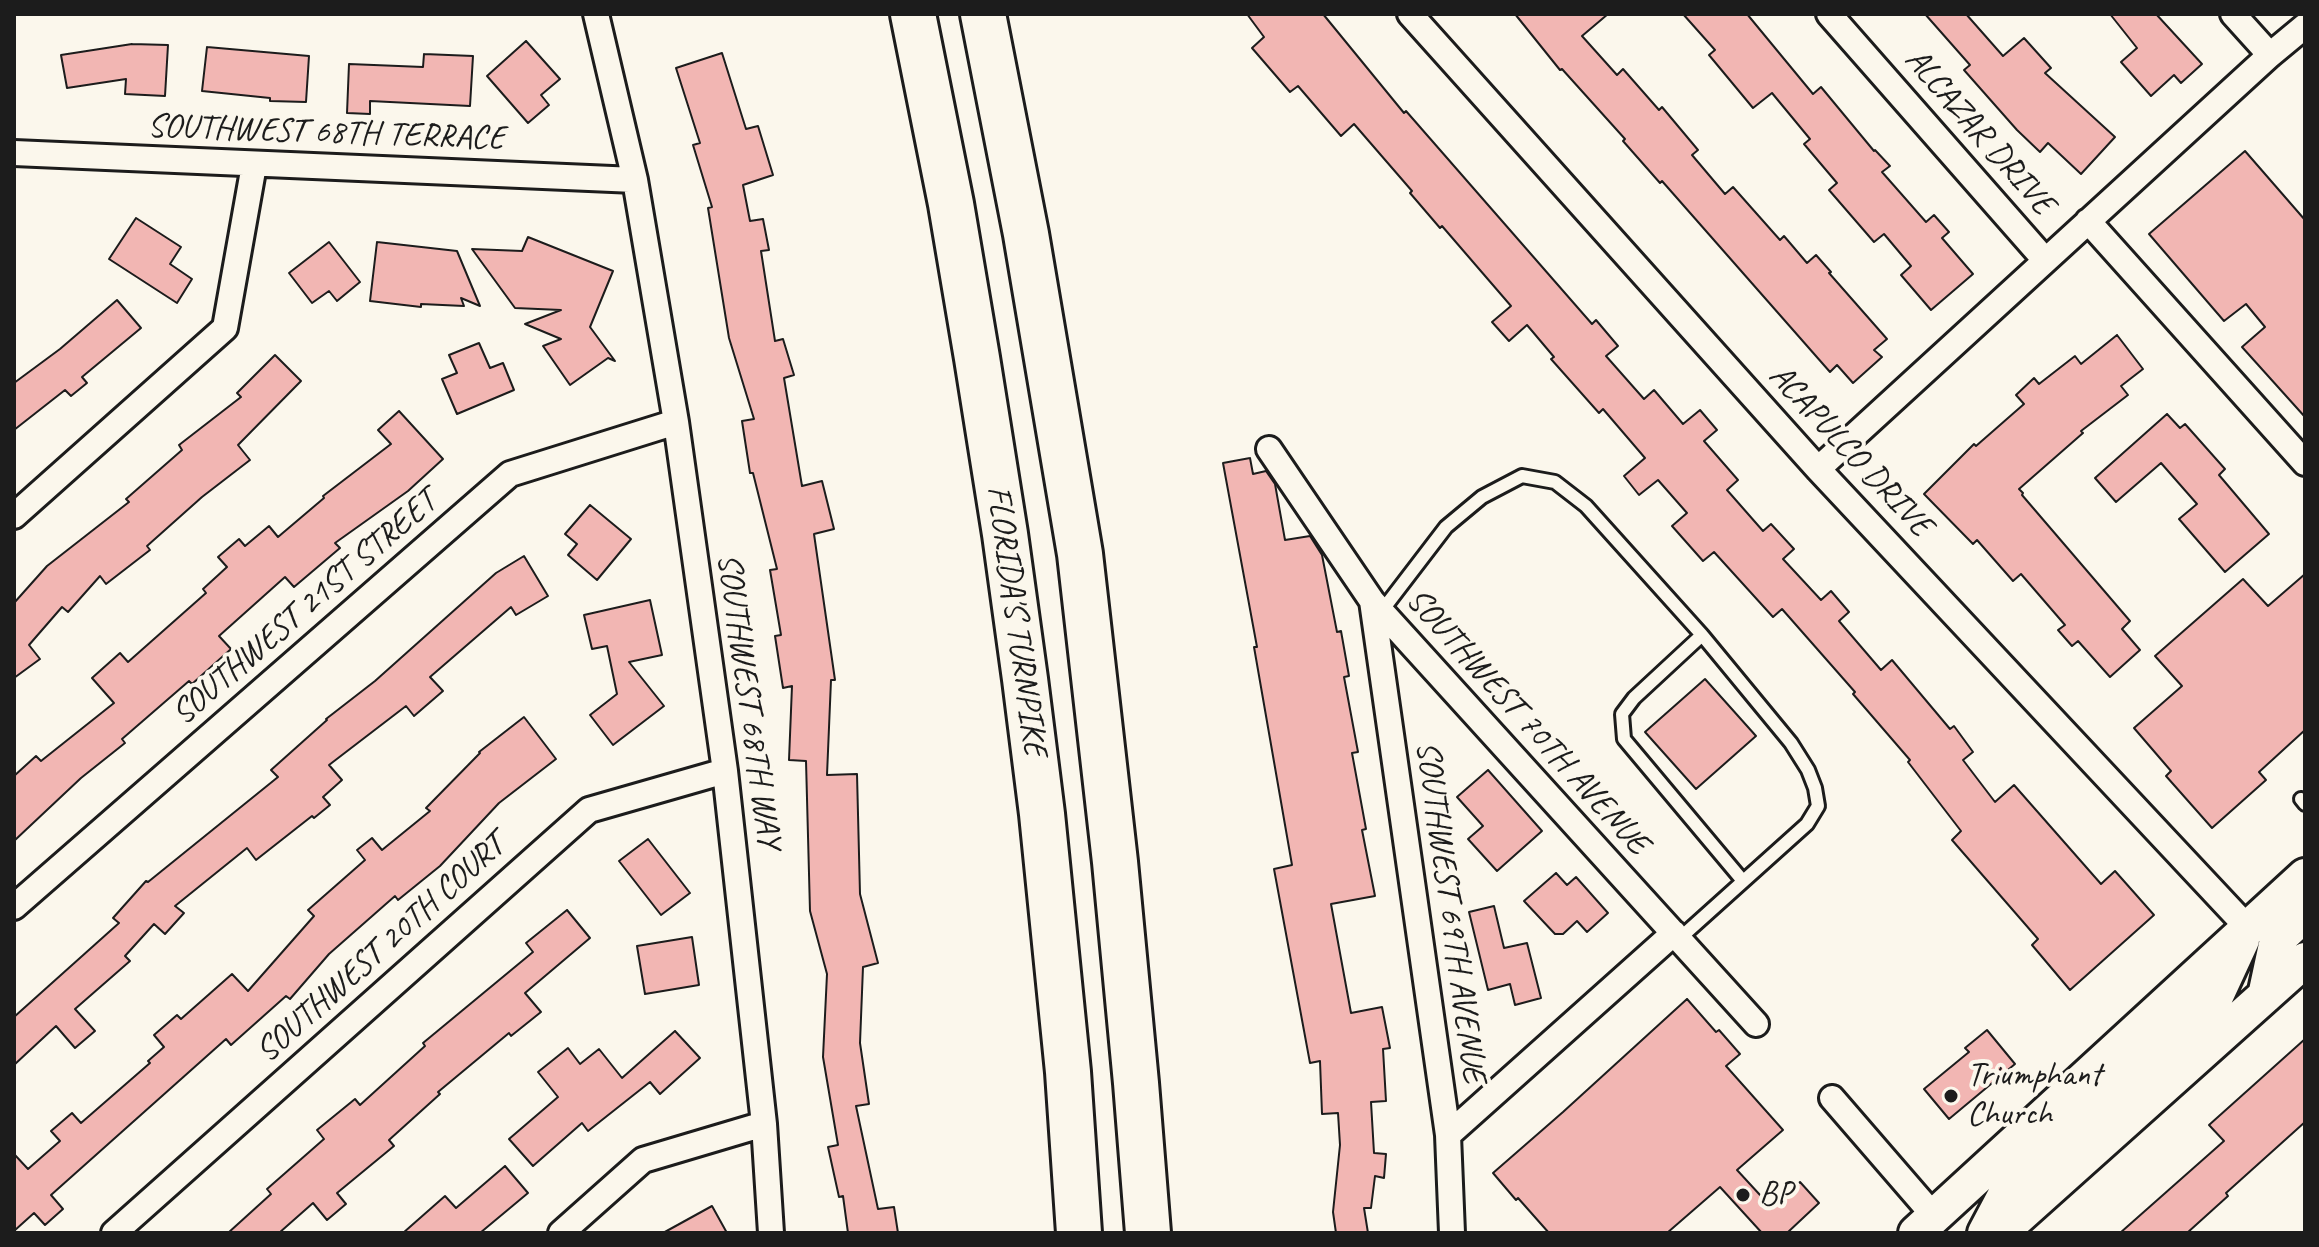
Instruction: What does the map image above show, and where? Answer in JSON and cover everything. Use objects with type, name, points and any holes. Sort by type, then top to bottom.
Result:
[{"type":"highway","name":"FLORIDA'S TURNPIKE","points":[[913,14],[951,204],[977,358],[1025,679],[1068,1072],[1079,1233]]},
{"type":"highway","name":"FLORIDA'S TURNPIKE","points":[[983,14],[1026,234],[1080,554],[1119,909],[1148,1233]]},
{"type":"main road","points":[[1925,1225],[2305,876]]},
{"type":"main road","points":[[2265,996],[2277,940],[2305,914]]},
{"type":"main road","points":[[1985,1233],[2003,1199],[2212,1005],[2247,927]]},
{"type":"main road","points":[[2016,1226],[2305,960]]},
{"type":"street","name":"SOUTHWEST 68TH WAY","points":[[596,14],[635,180],[676,422],[725,771],[764,1124],[771,1233]]},
{"type":"street","name":"ACAPULCO DRIVE","points":[[1410,14],[1818,469],[2247,927]]},
{"type":"street","name":"ALCAZAR DRIVE","points":[[1829,14],[2045,260]]},
{"type":"street","points":[[2233,14],[2270,55]]},
{"type":"street","points":[[1818,469],[2305,26]]},
{"type":"street","name":"SOUTHWEST 68TH TERRACE","points":[[14,153],[635,180]]},
{"type":"street","points":[[14,516],[225,328],[254,165]]},
{"type":"street","name":"ALCAZAR DRIVE","points":[[2088,221],[2305,463]]},
{"type":"street","name":"SOUTHWEST 21ST STREET","points":[[14,907],[510,474],[676,422]]},
{"type":"street","name":"SOUTHWEST 70TH AVENUE","points":[[1269,449],[1376,606],[1756,1024]]},
{"type":"street","name":"SOUTHWEST 69TH AVENUE","points":[[1376,606],[1448,1135],[1452,1233]]},
{"type":"street","name":"SOUTHWEST 20TH COURT","points":[[114,1233],[589,810],[725,771]]},
{"type":"street","points":[[1448,1135],[1676,936]]},
{"type":"street","points":[[1832,1098],[1925,1225]]},
{"type":"street","points":[[561,1233],[643,1160],[764,1124]]},
{"type":"lane","points":[[1376,606],[1446,527],[1482,497],[1522,476],[1555,482],[1586,506],[1702,635],[1791,743],[1815,788],[1818,806],[1807,824],[1676,936]]},
{"type":"lane","points":[[1702,635],[1634,698],[1622,714],[1624,739],[1743,881]]},
{"type":"building","points":[[1247,14],[1323,14],[1404,113],[1406,111],[1592,324],[1596,320],[1618,346],[1606,356],[1644,399],[1654,390],[1683,424],[1700,410],[1717,430],[1704,441],[1738,480],[1727,490],[1763,531],[1771,524],[1794,549],[1783,559],[1821,600],[1831,591],[1849,612],[1839,621],[1881,670],[1892,660],[1950,729],[1954,726],[1973,752],[1963,760],[1995,802],[2014,785],[2101,884],[2115,871],[2154,915],[2070,990],[2032,945],[2038,939],[1952,840],[1961,831],[1908,762],[1910,760],[1853,694],[1855,692],[1782,609],[1773,617],[1714,552],[1703,561],[1672,526],[1687,513],[1658,480],[1639,495],[1624,476],[1645,458],[1603,409],[1599,413],[1551,359],[1554,357],[1527,325],[1509,341],[1492,322],[1511,306],[1442,226],[1440,228],[1354,124],[1341,136],[1298,86],[1290,92],[1252,48],[1264,37]]},
{"type":"building","points":[[1515,14],[1608,14],[1582,36],[1617,75],[1623,69],[1659,110],[1662,107],[1698,150],[1692,155],[1725,194],[1733,187],[1780,240],[1784,236],[1807,263],[1816,255],[1887,339],[1874,350],[1882,357],[1853,383],[1837,365],[1830,372],[1623,141],[1625,139],[1560,70]]},
{"type":"building","points":[[1683,14],[1747,14],[1813,94],[1821,87],[1890,166],[1882,172],[1926,222],[1934,215],[1949,232],[1942,238],[1973,274],[1931,310],[1901,275],[1911,266],[1884,234],[1874,242],[1829,190],[1837,183],[1804,144],[1810,139],[1772,93],[1753,108],[1709,55],[1715,50]]},
{"type":"building","points":[[1925,14],[1966,14],[2003,56],[2024,38],[2051,68],[2045,73],[2115,137],[2081,174],[2048,143],[2040,152],[1964,70],[1970,65]]},
{"type":"building","points":[[2110,14],[2156,14],[2202,64],[2181,83],[2174,75],[2151,96],[2121,62],[2137,48]]},
{"type":"building","points":[[526,41],[560,79],[541,95],[549,105],[528,123],[487,76]]},
{"type":"building","points":[[132,44],[168,45],[165,96],[125,94],[126,79],[67,88],[61,55]]},
{"type":"building","points":[[207,47],[309,56],[306,102],[270,101],[270,98],[202,91]]},
{"type":"building","points":[[722,53],[746,129],[758,126],[773,175],[743,185],[750,221],[763,219],[769,250],[761,251],[775,341],[783,339],[794,375],[784,378],[802,486],[822,481],[834,529],[814,534],[835,680],[831,680],[827,775],[857,774],[860,894],[878,963],[863,967],[860,1043],[869,1104],[856,1106],[878,1209],[894,1207],[898,1233],[848,1233],[843,1196],[839,1197],[828,1147],[838,1145],[823,1057],[827,974],[810,911],[806,761],[789,760],[792,686],[783,688],[775,636],[781,635],[770,570],[777,569],[753,473],[750,473],[742,421],[754,419],[729,338],[708,208],[712,207],[693,145],[700,143],[676,68]]},
{"type":"building","points":[[424,54],[473,56],[470,106],[370,101],[370,114],[347,113],[349,64],[423,67]]},
{"type":"building","points":[[2245,151],[2305,220],[2305,417],[2242,347],[2265,327],[2246,304],[2224,321],[2149,234]]},
{"type":"building","points":[[136,218],[181,247],[170,264],[192,279],[177,303],[109,259]]},
{"type":"building","points":[[528,237],[613,271],[590,327],[615,361],[608,358],[570,385],[543,346],[561,339],[525,324],[561,310],[515,308],[472,249],[522,251]]},
{"type":"building","points":[[329,242],[360,282],[337,301],[329,291],[312,303],[289,273]]},
{"type":"building","points":[[377,242],[457,251],[480,306],[461,298],[464,306],[421,304],[421,307],[370,301]]},
{"type":"building","points":[[117,300],[141,328],[82,377],[87,383],[71,396],[65,390],[14,430],[14,383]]},
{"type":"building","points":[[2117,335],[2143,369],[2121,386],[2128,395],[2081,431],[2083,433],[2019,489],[2130,621],[2122,629],[2140,650],[2110,677],[2078,641],[2072,646],[2058,630],[2065,625],[2021,574],[2013,581],[1977,540],[1973,544],[1924,494],[1974,444],[1976,446],[2024,404],[2016,395],[2034,378],[2039,384],[2075,356],[2081,364]]},
{"type":"building","points":[[479,343],[490,368],[503,363],[514,390],[457,414],[442,379],[457,373],[449,355]]},
{"type":"building","points":[[275,355],[301,381],[238,445],[250,460],[147,546],[150,550],[106,584],[100,576],[68,612],[62,607],[29,645],[40,659],[14,678],[14,603],[47,566],[129,502],[126,499],[182,450],[179,445],[241,397],[237,393]]},
{"type":"building","points":[[399,411],[443,459],[408,491],[335,543],[340,548],[294,587],[285,577],[219,636],[231,649],[122,739],[125,743],[81,778],[14,841],[14,776],[36,756],[41,761],[114,703],[92,678],[120,653],[128,662],[206,593],[203,589],[227,567],[218,557],[239,539],[245,546],[269,526],[278,537],[323,496],[391,444],[378,430]]},
{"type":"building","points":[[2167,414],[2180,428],[2185,424],[2225,469],[2219,475],[2269,534],[2225,572],[2179,519],[2197,504],[2161,463],[2116,502],[2095,478]]},
{"type":"building","points":[[1250,458],[1253,474],[1266,471],[1275,484],[1285,540],[1310,536],[1322,555],[1349,676],[1344,677],[1358,752],[1352,753],[1375,896],[1331,904],[1351,1013],[1382,1007],[1390,1048],[1383,1049],[1386,1101],[1371,1102],[1374,1153],[1386,1154],[1384,1178],[1375,1176],[1371,1208],[1364,1208],[1368,1233],[1336,1233],[1333,1212],[1340,1145],[1338,1113],[1322,1114],[1320,1061],[1310,1063],[1274,869],[1292,865],[1223,463]]},
{"type":"building","points":[[590,505],[631,539],[597,580],[568,555],[577,544],[565,534]]},
{"type":"building","points":[[524,556],[548,596],[516,615],[511,607],[430,677],[443,691],[414,716],[406,706],[329,765],[342,780],[323,797],[330,805],[256,860],[247,848],[175,906],[184,913],[165,934],[154,924],[125,956],[130,961],[75,1009],[95,1031],[75,1048],[56,1026],[14,1065],[14,1017],[119,923],[113,918],[146,881],[278,777],[271,770],[326,719],[375,681],[496,573]]},
{"type":"building","points":[[2305,574],[2305,730],[2259,772],[2266,780],[2212,828],[2166,776],[2171,771],[2134,728],[2182,686],[2155,656],[2243,579],[2268,606]]},
{"type":"building","points":[[650,600],[662,655],[629,662],[664,706],[613,745],[590,715],[617,694],[607,646],[592,649],[584,615]]},
{"type":"building","points":[[1705,679],[1756,736],[1696,789],[1645,732]]},
{"type":"building","points":[[524,717],[556,759],[499,803],[440,866],[398,900],[395,896],[329,954],[290,999],[286,996],[231,1045],[226,1039],[51,1195],[63,1209],[45,1225],[34,1213],[14,1231],[14,1154],[28,1169],[60,1141],[51,1131],[72,1113],[81,1123],[164,1047],[154,1035],[177,1015],[181,1019],[232,974],[248,991],[314,916],[308,910],[365,860],[357,850],[372,838],[382,850],[430,811],[426,808],[479,752]]},
{"type":"building","points":[[1488,770],[1542,831],[1497,871],[1468,839],[1483,826],[1457,797]]},
{"type":"building","points":[[648,839],[690,893],[661,915],[619,861]]},
{"type":"building","points":[[1556,873],[1567,885],[1576,877],[1608,913],[1587,932],[1577,921],[1563,934],[1555,934],[1524,901]]},
{"type":"building","points":[[1494,906],[1504,948],[1527,943],[1541,998],[1515,1005],[1510,984],[1488,990],[1469,912]]},
{"type":"building","points":[[567,910],[590,938],[525,993],[541,1012],[511,1036],[509,1033],[438,1092],[440,1094],[389,1140],[394,1146],[337,1193],[346,1204],[327,1220],[313,1203],[279,1233],[228,1233],[271,1194],[267,1189],[324,1139],[317,1130],[355,1099],[360,1105],[425,1046],[423,1043],[533,952],[526,943]]},
{"type":"building","points":[[692,937],[699,985],[645,994],[637,946]]},
{"type":"building","points":[[1687,999],[1740,1054],[1726,1066],[1783,1130],[1737,1170],[1772,1208],[1800,1182],[1819,1203],[1787,1233],[1762,1233],[1720,1187],[1667,1233],[1549,1233],[1493,1173]]},
{"type":"building","points":[[1987,1030],[2015,1064],[1949,1119],[1924,1089],[1969,1052],[1965,1048]]},
{"type":"building","points":[[675,1031],[700,1058],[660,1094],[650,1082],[588,1131],[582,1123],[533,1166],[509,1139],[558,1097],[538,1072],[568,1048],[580,1064],[599,1049],[622,1078]]},
{"type":"building","points":[[2305,1039],[2305,1122],[2226,1193],[2228,1196],[2187,1233],[2120,1233],[2224,1141],[2209,1125]]},
{"type":"building","points":[[505,1166],[528,1193],[480,1233],[403,1233],[445,1196],[456,1208]]},
{"type":"building","points":[[712,1206],[727,1233],[663,1233]]},
{"type":"place","name":"Triumphant Church","points":[[1951,1096]]},
{"type":"place","name":"BP","points":[[1743,1195]]}]
